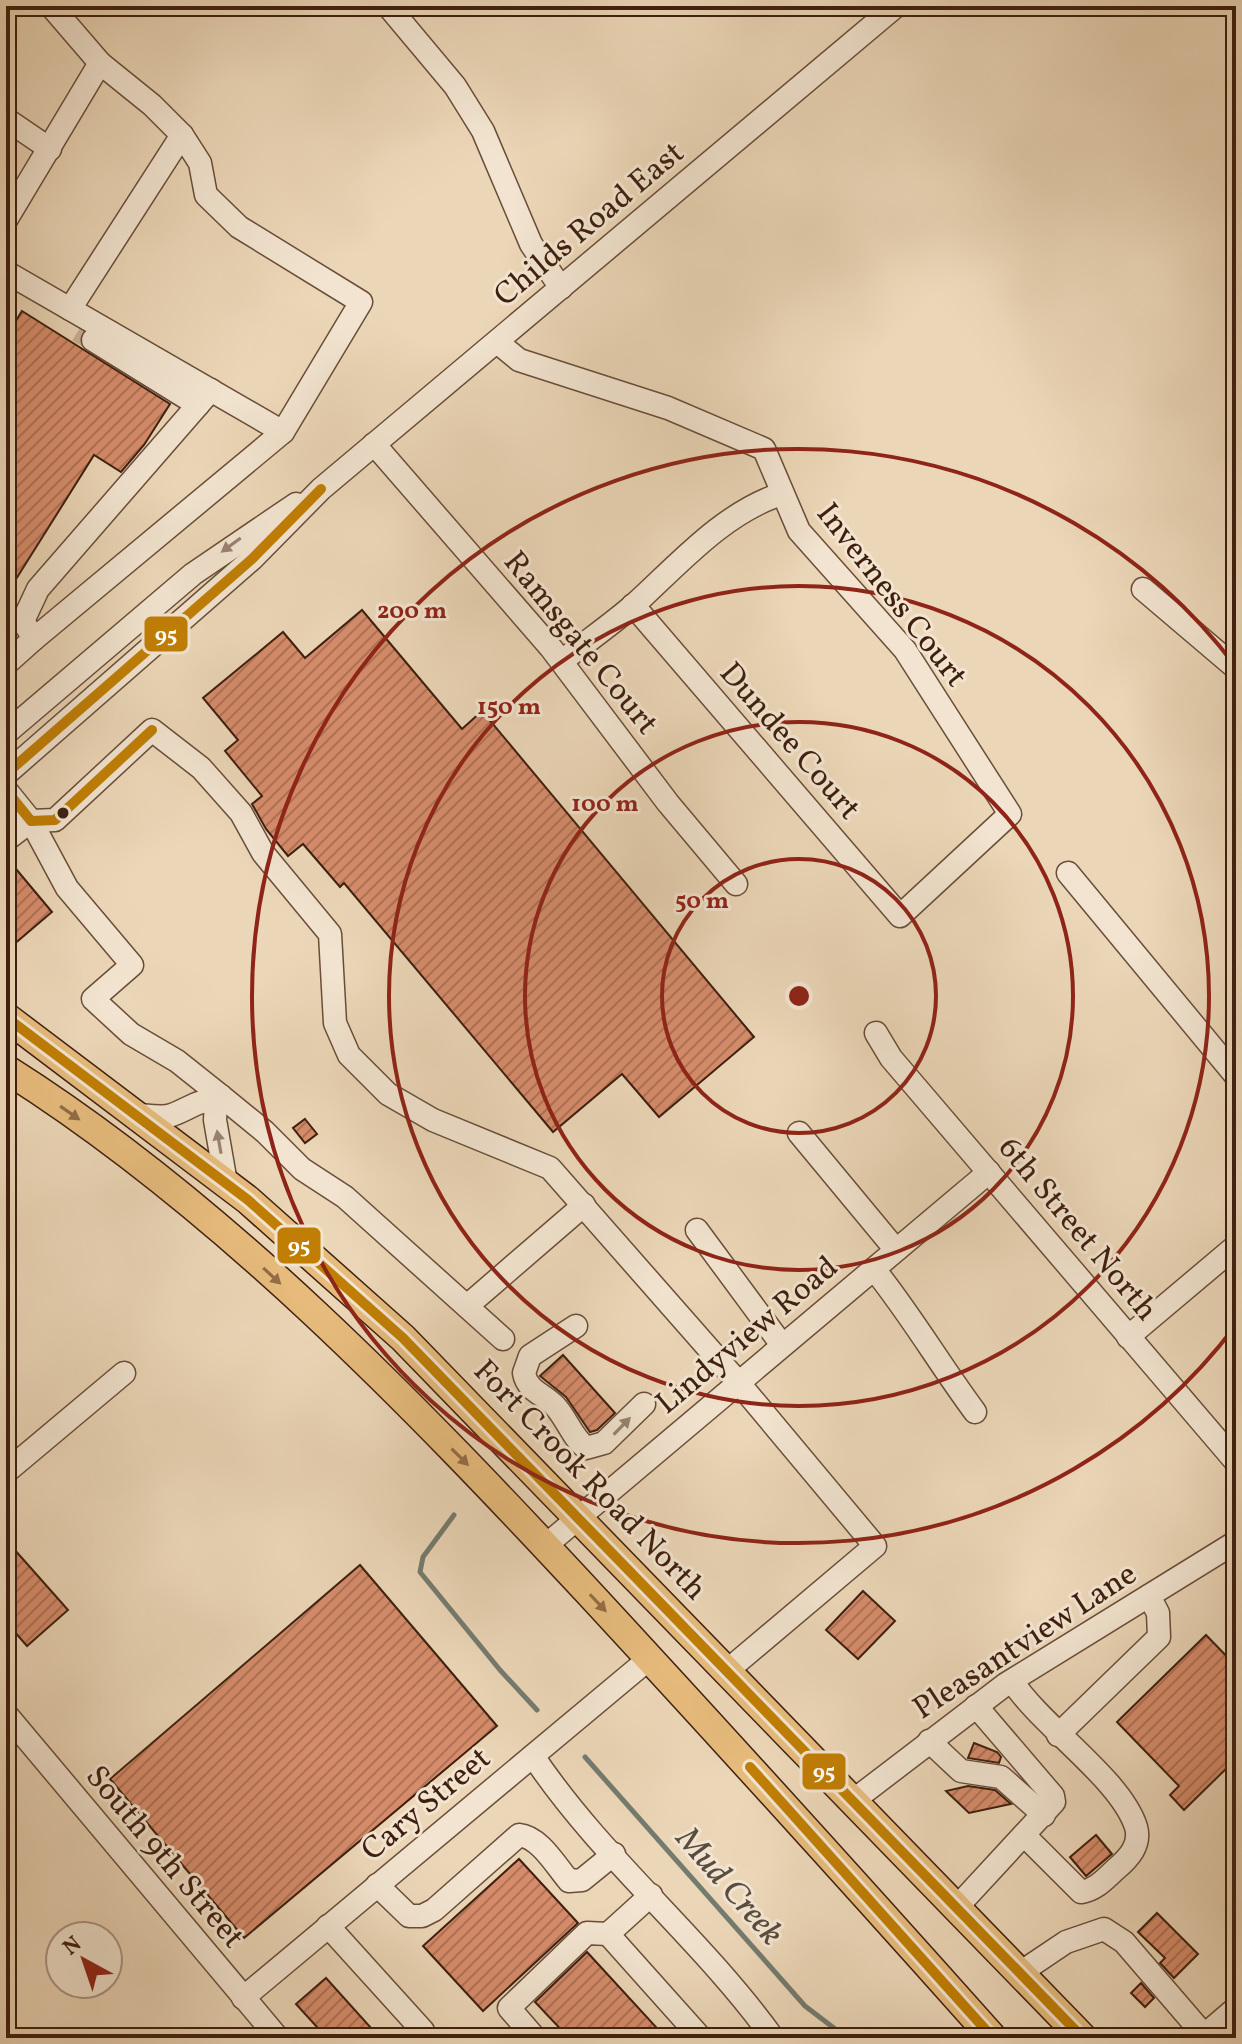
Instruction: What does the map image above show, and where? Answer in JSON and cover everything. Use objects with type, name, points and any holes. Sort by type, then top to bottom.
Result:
[{"type":"main road","name":"Fort Crook Road North","points":[[6,1017],[226,1183],[391,1327],[580,1517],[1083,2038]]},
{"type":"main road","points":[[6,1069],[90,1126],[263,1267],[465,1461],[650,1658],[993,2038]]},
{"type":"street","points":[[30,6],[74,33]]},
{"type":"street","points":[[6,664],[283,432],[361,302],[239,227],[206,195],[200,163],[182,135],[152,105],[100,63],[51,6]]},
{"type":"street","points":[[388,6],[455,86],[483,131],[531,244],[561,288]]},
{"type":"street","name":"Childs Road East","points":[[6,774],[252,559],[321,489],[896,6]]},
{"type":"street","points":[[6,220],[100,63]]},
{"type":"street","points":[[9,127],[50,149]]},
{"type":"street","points":[[70,309],[182,135]]},
{"type":"street","points":[[6,272],[70,309],[204,398]]},
{"type":"street","points":[[45,310],[86,336],[204,398],[283,432]]},
{"type":"street","name":"Inverness Court","points":[[497,342],[519,360],[668,408],[764,449],[799,531],[905,650],[1010,814],[900,916]]},
{"type":"street","points":[[34,639],[23,621],[38,589],[204,398]]},
{"type":"street","name":"Ramsgate Court","points":[[374,444],[562,661],[668,803],[736,884]]},
{"type":"street","name":"Childs Road East","points":[[6,733],[193,574],[239,539],[321,489]]},
{"type":"street","points":[[562,661],[633,605],[728,521],[756,503],[781,494]]},
{"type":"street","points":[[1143,589],[1236,668]]},
{"type":"street","name":"Dundee Court","points":[[633,605],[900,916]]},
{"type":"street","points":[[6,840],[31,821],[55,820],[152,730],[201,768],[241,813],[263,853],[330,934],[335,1023],[349,1055],[388,1094],[433,1120],[550,1168],[738,1382],[875,1546],[728,1670]]},
{"type":"street","points":[[6,790],[31,821],[67,888],[132,965],[93,999],[131,1034],[177,1061],[218,1098],[265,1132],[302,1169],[345,1197],[503,1339]]},
{"type":"street","points":[[1068,873],[1236,1076]]},
{"type":"street","name":"6th Street North","points":[[876,1033],[891,1058],[1236,1462]]},
{"type":"street","points":[[138,1115],[167,1118],[179,1115],[199,1102],[218,1098]]},
{"type":"street","points":[[218,1098],[215,1120],[226,1183]]},
{"type":"street","points":[[799,1133],[896,1250]]},
{"type":"street","name":"Lindyview Road","points":[[545,1546],[989,1172]]},
{"type":"street","points":[[467,1306],[584,1205]]},
{"type":"street","points":[[697,1230],[782,1345]]},
{"type":"street","points":[[1128,1337],[1236,1246]]},
{"type":"street","points":[[874,1269],[918,1325],[937,1360],[975,1412]]},
{"type":"street","points":[[576,1326],[530,1356],[524,1373],[532,1388],[555,1405],[577,1441],[586,1448],[604,1443],[644,1404]]},
{"type":"street","points":[[6,1472],[124,1373]]},
{"type":"street","name":"Pleasantview Lane","points":[[854,1800],[1012,1681],[1236,1542]]},
{"type":"street","points":[[1058,1735],[1159,1637],[1158,1613],[1149,1596]]},
{"type":"street","name":"Cary Street","points":[[243,1998],[650,1658]]},
{"type":"street","points":[[1012,1681],[1032,1709],[1110,1788],[1136,1827],[1137,1843],[1130,1857],[1091,1891],[1081,1892],[1024,1835]]},
{"type":"street","points":[[957,1907],[1052,1806],[1053,1796],[976,1706]]},
{"type":"street","name":"South 9th Street","points":[[6,1714],[278,2038]]},
{"type":"street","points":[[929,1741],[961,1771],[1001,1777],[1044,1815]]},
{"type":"street","points":[[533,1756],[564,1799],[738,1990],[773,2038]]},
{"type":"street","points":[[377,1885],[409,1916],[422,1916],[434,1910],[519,1835],[536,1842],[569,1881],[582,1880],[614,1854]]},
{"type":"street","points":[[535,2038],[509,2008],[587,1933],[608,1934],[651,1895]]},
{"type":"street","points":[[328,1926],[423,2031],[415,2038]]},
{"type":"street","points":[[1020,1973],[1066,1942],[1104,1929],[1124,1942],[1202,2036],[1235,2010]]},
{"type":"street","points":[[608,1934],[701,2038]]},
{"type":"building","points":[[22,311],[170,404],[144,445],[121,472],[94,455],[6,595],[6,318],[14,324]]},
{"type":"building","points":[[362,610],[462,729],[482,711],[754,1037],[659,1117],[622,1074],[553,1132],[344,883],[340,887],[303,844],[288,856],[266,829],[252,804],[262,796],[225,751],[238,740],[203,698],[283,632],[305,658]]},
{"type":"building","points":[[6,857],[52,912],[6,951]]},
{"type":"building","points":[[305,1119],[317,1134],[305,1143],[293,1128]]},
{"type":"building","points":[[563,1355],[615,1413],[597,1430],[590,1432],[566,1397],[540,1376]]},
{"type":"building","points":[[6,1540],[68,1610],[27,1646],[6,1622]]},
{"type":"building","points":[[360,1565],[497,1726],[244,1938],[110,1779]]},
{"type":"building","points":[[863,1591],[895,1621],[858,1659],[826,1630]]},
{"type":"building","points":[[1206,1635],[1236,1666],[1236,1759],[1184,1810],[1170,1795],[1179,1786],[1117,1722]]},
{"type":"building","points":[[974,1743],[997,1752],[1001,1757],[999,1763],[968,1758]]},
{"type":"building","points":[[968,1786],[995,1790],[1011,1804],[969,1813],[946,1791]]},
{"type":"building","points":[[1096,1835],[1112,1854],[1086,1876],[1070,1857]]},
{"type":"building","points":[[519,1859],[578,1923],[483,2011],[423,1946]]},
{"type":"building","points":[[1157,1913],[1198,1954],[1174,1978],[1160,1963],[1165,1958],[1138,1932]]},
{"type":"building","points":[[587,1952],[666,2038],[569,2038],[535,2002]]},
{"type":"building","points":[[326,1978],[380,2038],[327,2038],[296,2004]]},
{"type":"building","points":[[1141,1983],[1154,1998],[1145,2007],[1131,1993]]},
{"type":"waterway","name":"Mud Creek","points":[[454,1515],[423,1557],[420,1572],[537,1710]]},
{"type":"waterway","name":"Mud Creek","points":[[585,1757],[805,2006],[847,2038]]},
{"type":"tunnel","points":[[78,331],[93,340]]},
{"type":"transit line","name":"95","points":[[6,774],[252,559],[321,489]]},
{"type":"transit line","name":"95","points":[[6,790],[31,821],[55,820],[152,730]]},
{"type":"transit line","name":"95","points":[[6,1017],[248,1200],[403,1338],[1083,2038]]},
{"type":"transit line","name":"95","points":[[750,1767],[993,2038]]}]
